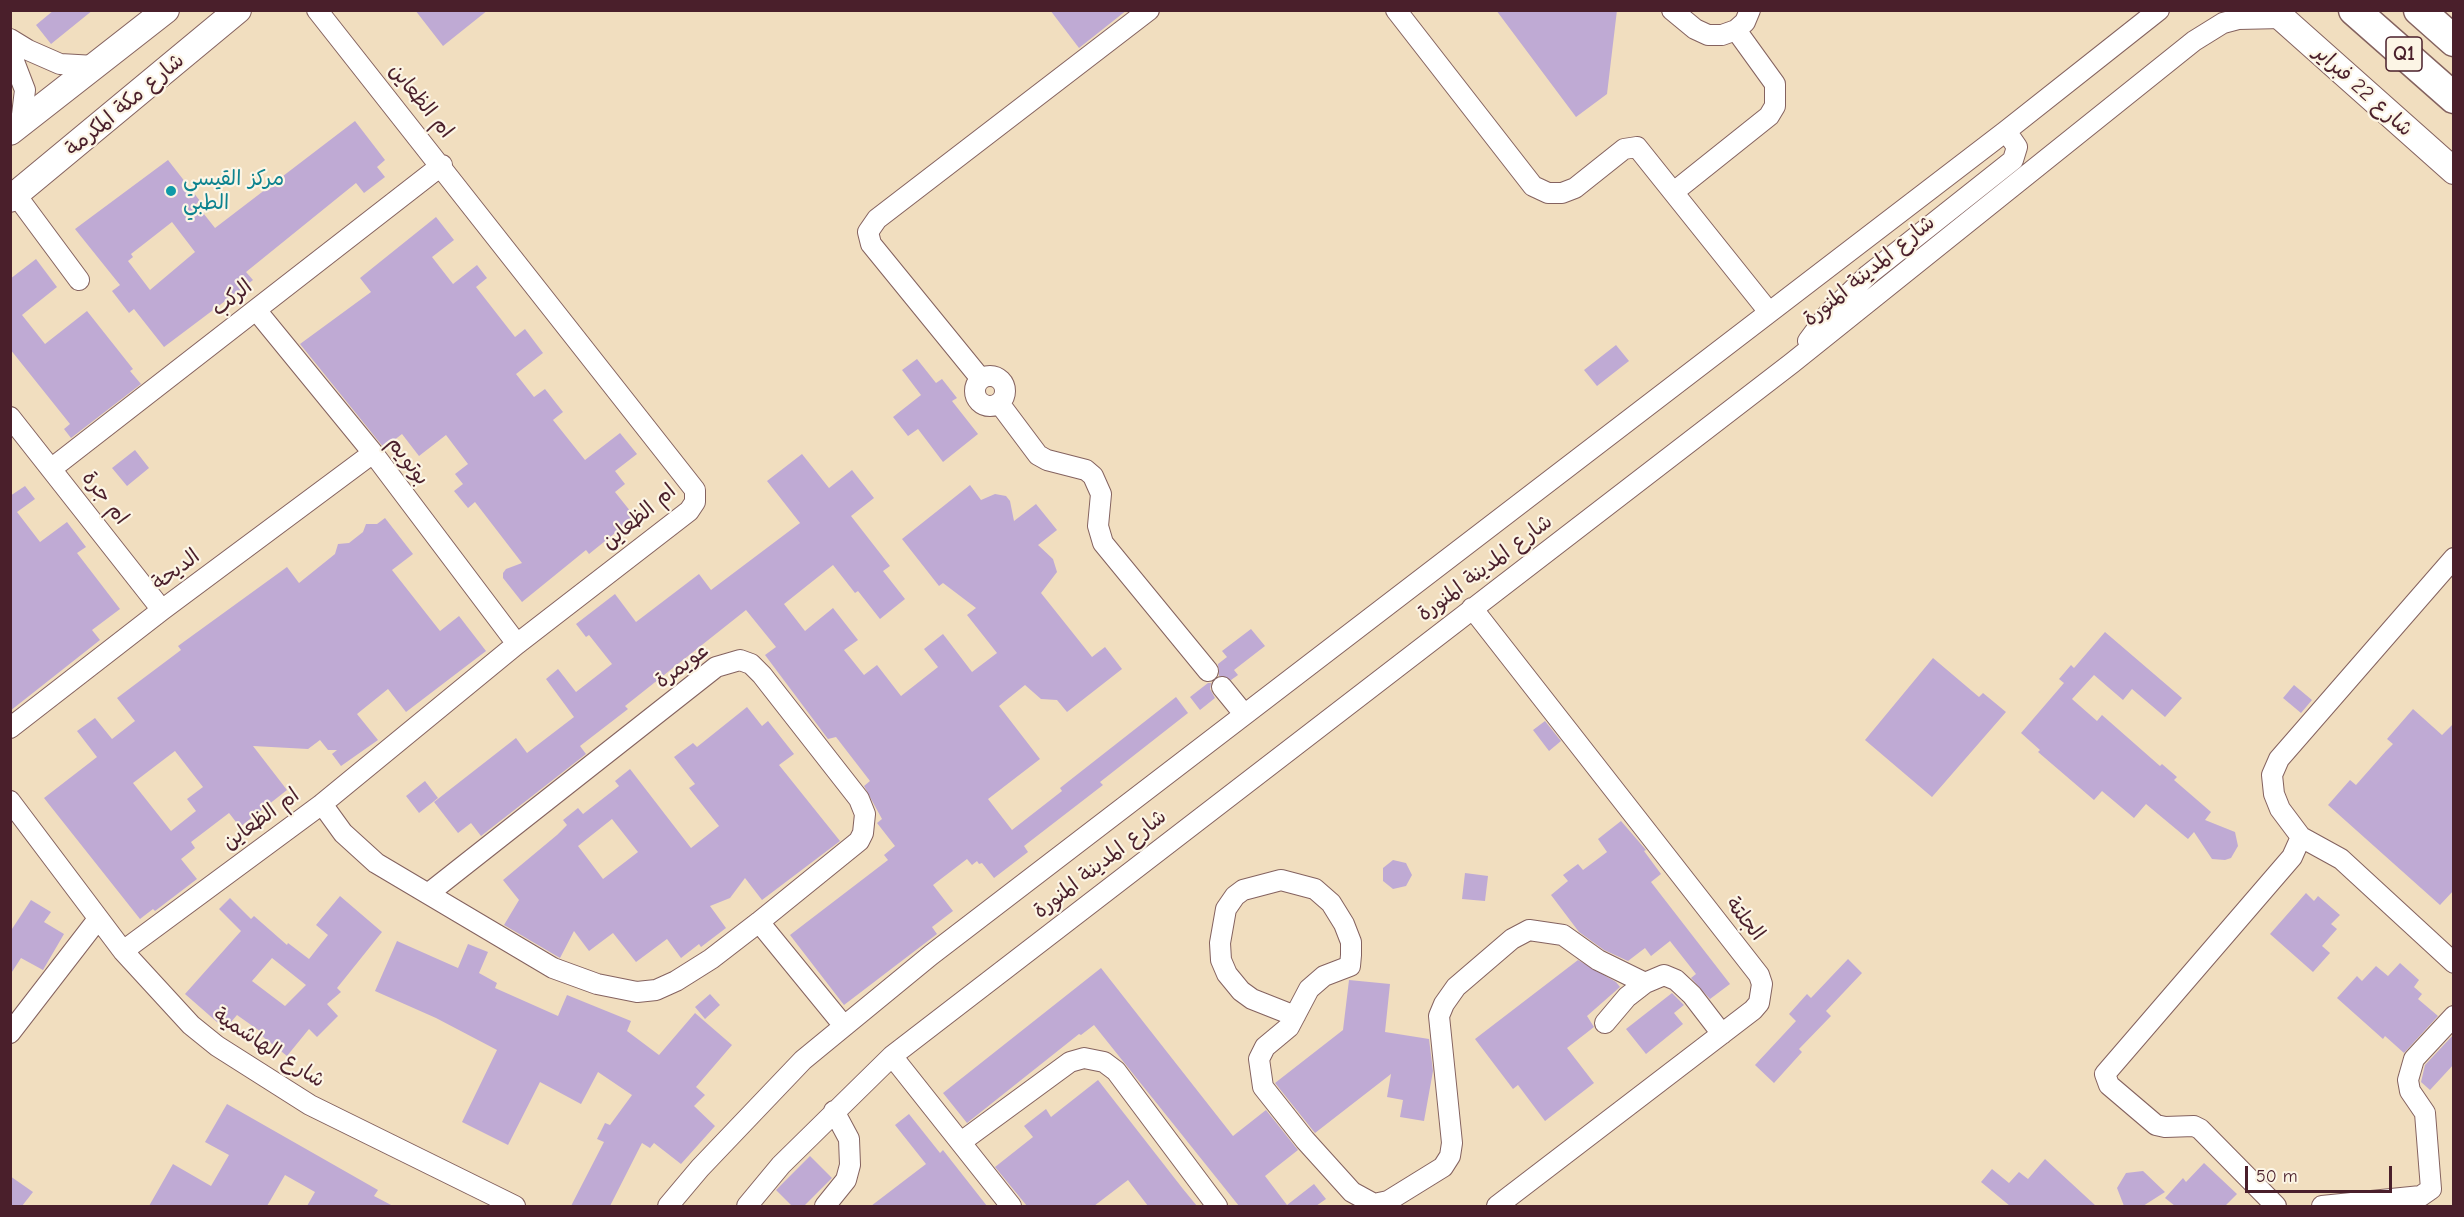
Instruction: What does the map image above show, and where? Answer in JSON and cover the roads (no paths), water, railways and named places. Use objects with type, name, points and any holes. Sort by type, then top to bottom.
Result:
[{"type":"highway","name":"Q1","points":[[2354,10],[2454,98]]},
{"type":"highway","name":"Q1","points":[[2419,10],[2454,41]]},
{"type":"main road","points":[[16,128],[166,10]]},
{"type":"main road","name":"شارع مكة المكرمة","points":[[13,197],[238,10]]},
{"type":"main road","name":"شارع 22 فبراير","points":[[2277,14],[2454,171]]},
{"type":"street","name":"ام الظعاين","points":[[123,951],[322,804],[518,644],[689,511],[696,496],[695,490],[317,10]]},
{"type":"street","points":[[1149,10],[877,219],[868,232],[871,244],[981,379],[987,376],[1000,379],[1005,391],[999,403],[1038,455],[1047,460],[1086,470],[1094,476],[1101,494],[1098,526],[1103,543],[1209,671]]},
{"type":"street","points":[[1396,10],[1533,186],[1548,193],[1562,193],[1575,188],[1631,146],[1643,151],[1769,312]]},
{"type":"street","points":[[1672,10],[1695,29],[1708,35],[1722,35],[1736,30],[1745,22],[1750,10]]},
{"type":"street","name":"شارع المدينة المنورة","points":[[668,1206],[803,1060],[844,1026],[1049,862],[2006,131],[2159,10]]},
{"type":"street","name":"شارع المدينة المنورة","points":[[757,1203],[781,1165],[892,1056],[1792,363],[2194,42],[2223,23],[2277,14]]},
{"type":"street","points":[[1675,191],[1769,116],[1775,106],[1775,84],[1736,30]]},
{"type":"street","points":[[10,39],[60,64],[94,66]]},
{"type":"street","points":[[10,51],[25,90],[16,128]]},
{"type":"street","points":[[1792,363],[1828,314],[1848,293],[2013,160],[2017,147],[2006,131]]},
{"type":"street","name":"الركب","points":[[51,469],[441,165]]},
{"type":"street","points":[[13,197],[80,280]]},
{"type":"street","name":"بوتويم","points":[[256,310],[373,453],[518,644]]},
{"type":"street","name":"ام جرة","points":[[10,417],[162,610]]},
{"type":"street","name":"الديحة","points":[[10,728],[162,610],[373,453]]},
{"type":"street","points":[[2454,558],[2279,759],[2272,775],[2274,794],[2280,809],[2301,837],[2342,859],[2454,963]]},
{"type":"street","name":"الجلتة","points":[[1472,608],[1759,975],[1762,984],[1759,1003],[1722,1034],[1497,1206]]},
{"type":"street","name":"عويمرة","points":[[322,804],[343,833],[376,863],[553,968],[597,984],[637,992],[656,990],[676,981],[711,959],[759,922],[854,846],[863,833],[865,814],[859,799],[762,675],[751,664],[740,660],[716,667],[429,893]]},
{"type":"street","points":[[1222,687],[1244,714]]},
{"type":"street","name":"شارع الهاشمية","points":[[10,801],[123,951],[191,1025],[217,1047],[310,1105],[515,1206]]},
{"type":"street","points":[[2276,1206],[2198,1127],[2156,1125],[2109,1085],[2105,1074],[2292,857],[2301,837]]},
{"type":"street","points":[[1295,1016],[1252,999],[1241,991],[1227,974],[1221,960],[1220,943],[1226,909],[1235,896],[1243,890],[1281,880],[1315,889],[1331,903],[1344,924],[1350,942],[1350,966],[1317,981],[1309,989],[1295,1016],[1289,1027],[1265,1047],[1259,1059],[1263,1087],[1305,1140],[1352,1192],[1374,1204],[1388,1201],[1443,1167],[1450,1156],[1452,1143],[1440,1016],[1444,1004],[1456,987],[1512,939],[1529,930],[1563,935],[1587,953],[1645,983]]},
{"type":"street","points":[[10,1033],[98,919]]},
{"type":"street","points":[[759,922],[844,1026]]},
{"type":"street","points":[[1605,1023],[1627,997],[1645,983],[1664,975],[1676,980],[1692,995],[1722,1034]]},
{"type":"street","points":[[2322,1206],[2421,1196],[2431,1189],[2425,1113],[2410,1091],[2408,1080],[2414,1059],[2454,1016]]},
{"type":"street","points":[[892,1056],[1011,1206]]},
{"type":"street","points":[[961,1142],[1070,1062],[1084,1058],[1104,1062],[1116,1071],[1217,1206]]},
{"type":"street","points":[[825,1206],[846,1180],[850,1165],[849,1139],[834,1112]]},
{"type":"place","name":"مركز القيسي الطبي","points":[[171,191]]}]
